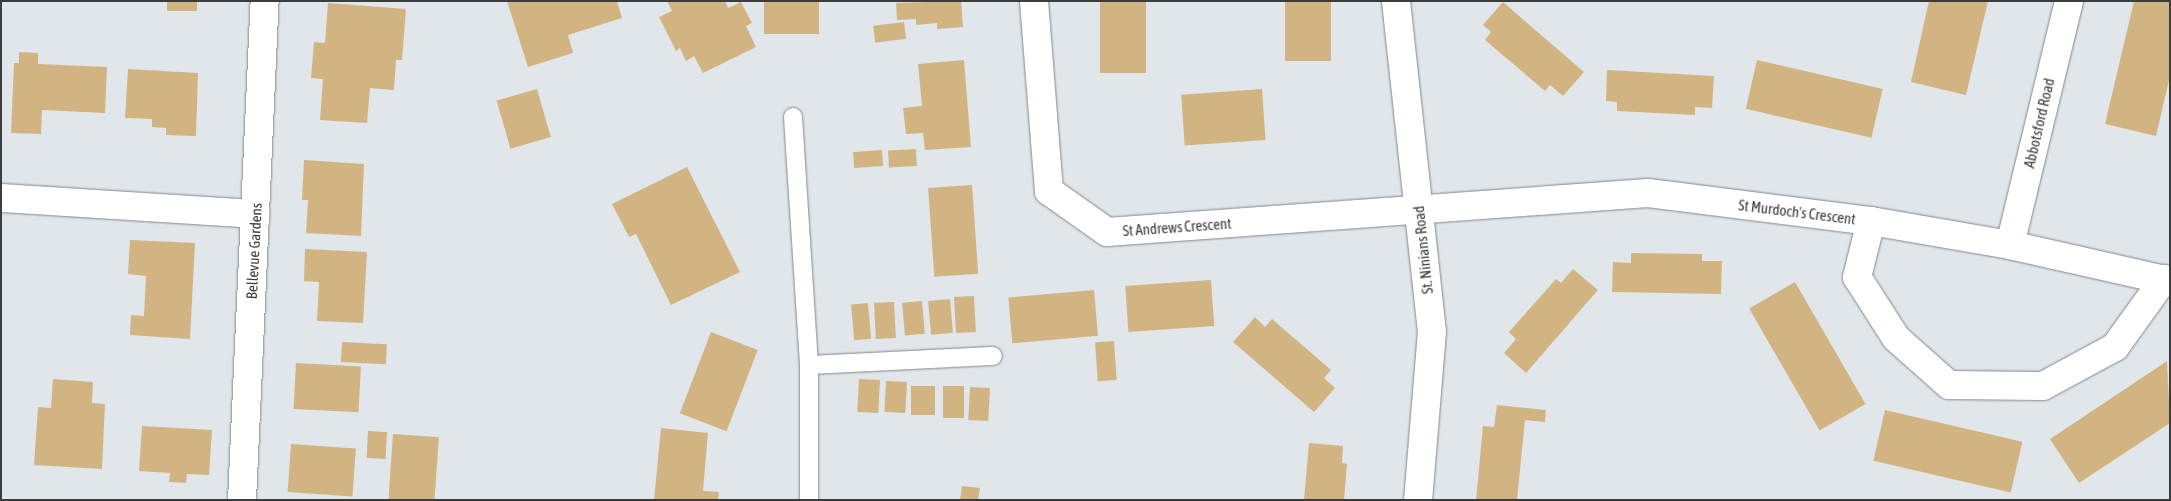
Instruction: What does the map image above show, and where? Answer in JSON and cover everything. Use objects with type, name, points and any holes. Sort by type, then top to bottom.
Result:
[{"type":"street","name":"Bellevue Gardens","points":[[242,500],[265,1]]},
{"type":"street","name":"St Andrews Crescent","points":[[1034,1],[1049,191],[1107,232],[1418,208]]},
{"type":"street","name":"St. Ninians Road","points":[[1396,1],[1432,331],[1418,500]]},
{"type":"street","name":"Abbotsford Road","points":[[2010,245],[2069,1]]},
{"type":"street","name":"St Murdoch's Crescent","points":[[1418,208],[1648,193],[1871,221],[2010,245],[2167,280]]},
{"type":"street","points":[[1,198],[255,214]]},
{"type":"street","points":[[1871,221],[1857,277],[1896,338],[1949,385],[2043,386],[2115,347],[2167,280]]},
{"type":"lane","points":[[793,117],[809,365],[809,500]]},
{"type":"lane","points":[[809,365],[993,356]]},
{"type":"building","points":[[167,1],[197,1],[197,11],[167,11]]},
{"type":"building","points":[[507,1],[617,1],[622,18],[568,35],[573,53],[528,67]]},
{"type":"building","points":[[667,1],[725,1],[728,8],[741,2],[752,23],[746,26],[756,47],[703,73],[694,56],[686,61],[680,48],[676,51],[659,17],[672,11]]},
{"type":"building","points":[[764,1],[819,1],[819,34],[764,34]]},
{"type":"building","points":[[961,1],[963,27],[937,29],[937,23],[916,25],[916,19],[897,20],[896,3]]},
{"type":"building","points":[[1100,1],[1146,1],[1146,73],[1100,73]]},
{"type":"building","points":[[1285,1],[1331,1],[1331,61],[1285,61]]},
{"type":"building","points":[[1929,1],[1988,1],[1966,95],[1911,82]]},
{"type":"building","points":[[2134,1],[2170,2],[2170,76],[2156,136],[2105,124]]},
{"type":"building","points":[[1503,2],[1584,72],[1563,96],[1550,85],[1545,91],[1485,40],[1491,32],[1483,25]]},
{"type":"building","points":[[328,3],[406,9],[402,60],[396,60],[394,90],[370,88],[367,123],[320,120],[323,79],[311,78],[314,42],[325,43]]},
{"type":"building","points":[[904,22],[906,39],[875,43],[873,26]]},
{"type":"building","points":[[19,52],[38,53],[38,64],[107,67],[105,113],[42,110],[41,134],[11,133],[14,63],[19,63]]},
{"type":"building","points":[[964,60],[971,147],[925,150],[923,133],[906,134],[903,108],[922,106],[918,64]]},
{"type":"building","points":[[1757,60],[1883,89],[1871,138],[1746,109]]},
{"type":"building","points":[[128,69],[198,73],[196,136],[166,135],[166,128],[152,127],[152,119],[125,118]]},
{"type":"building","points":[[1607,70],[1714,76],[1712,108],[1695,107],[1695,115],[1617,111],[1617,102],[1606,101]]},
{"type":"building","points":[[537,89],[551,137],[510,149],[497,101]]},
{"type":"building","points":[[1262,89],[1266,140],[1185,146],[1181,95]]},
{"type":"building","points":[[916,149],[917,166],[889,167],[888,150]]},
{"type":"building","points":[[882,150],[883,166],[854,168],[853,152]]},
{"type":"building","points":[[304,160],[364,164],[361,236],[306,233],[308,200],[302,200]]},
{"type":"building","points":[[687,167],[740,272],[671,305],[636,234],[629,237],[612,204]]},
{"type":"building","points":[[972,185],[978,274],[934,277],[928,188]]},
{"type":"building","points":[[130,240],[195,243],[190,339],[130,335],[131,315],[144,316],[146,276],[128,274]]},
{"type":"building","points":[[305,249],[367,252],[363,323],[317,321],[319,282],[304,281]]},
{"type":"building","points":[[1631,253],[1702,254],[1702,261],[1722,261],[1721,294],[1612,292],[1613,262],[1631,263]]},
{"type":"building","points":[[1573,269],[1598,290],[1526,373],[1504,353],[1516,339],[1509,332],[1556,279],[1561,283]]},
{"type":"building","points":[[1211,280],[1214,326],[1128,332],[1125,286]]},
{"type":"building","points":[[1795,282],[1866,404],[1820,431],[1749,308]]},
{"type":"building","points":[[1094,290],[1098,336],[1012,343],[1008,297]]},
{"type":"building","points":[[974,296],[976,332],[956,333],[954,297]]},
{"type":"building","points":[[950,299],[953,333],[931,335],[928,301]]},
{"type":"building","points":[[922,301],[925,334],[905,336],[902,303]]},
{"type":"building","points":[[894,302],[896,338],[876,339],[874,303]]},
{"type":"building","points":[[868,303],[871,339],[854,340],[851,304]]},
{"type":"building","points":[[1255,317],[1265,327],[1272,319],[1331,370],[1324,378],[1335,388],[1314,412],[1233,342]]},
{"type":"building","points":[[711,332],[758,350],[727,431],[680,413]]},
{"type":"building","points":[[1114,341],[1117,380],[1098,381],[1095,342]]},
{"type":"building","points":[[342,342],[387,344],[386,364],[341,362]]},
{"type":"building","points":[[2167,361],[2170,423],[2079,483],[2050,439]]},
{"type":"building","points":[[296,363],[361,366],[359,412],[294,409]]},
{"type":"building","points":[[53,379],[93,382],[92,403],[105,404],[102,469],[34,465],[38,407],[51,408]]},
{"type":"building","points":[[859,379],[880,380],[878,413],[857,412]]},
{"type":"building","points":[[886,381],[907,382],[905,413],[884,412]]},
{"type":"building","points":[[911,386],[935,386],[935,415],[911,415]]},
{"type":"building","points":[[943,386],[964,386],[964,418],[943,418]]},
{"type":"building","points":[[970,387],[990,388],[988,421],[968,420]]},
{"type":"building","points":[[1497,405],[1546,410],[1545,422],[1525,420],[1517,500],[1476,500],[1483,426],[1494,427]]},
{"type":"building","points":[[1885,410],[2022,442],[2011,492],[1873,461]]},
{"type":"building","points":[[142,426],[212,430],[209,475],[187,474],[186,483],[169,482],[170,473],[139,471]]},
{"type":"building","points":[[661,428],[708,433],[703,491],[719,492],[718,500],[654,500]]},
{"type":"building","points":[[368,431],[387,432],[386,459],[367,458]]},
{"type":"building","points":[[393,434],[439,437],[434,500],[388,499]]},
{"type":"building","points":[[1309,443],[1343,446],[1342,463],[1347,464],[1344,500],[1304,500]]},
{"type":"building","points":[[291,444],[356,449],[352,496],[288,492]]},
{"type":"building","points":[[962,486],[980,488],[978,500],[960,500]]}]
